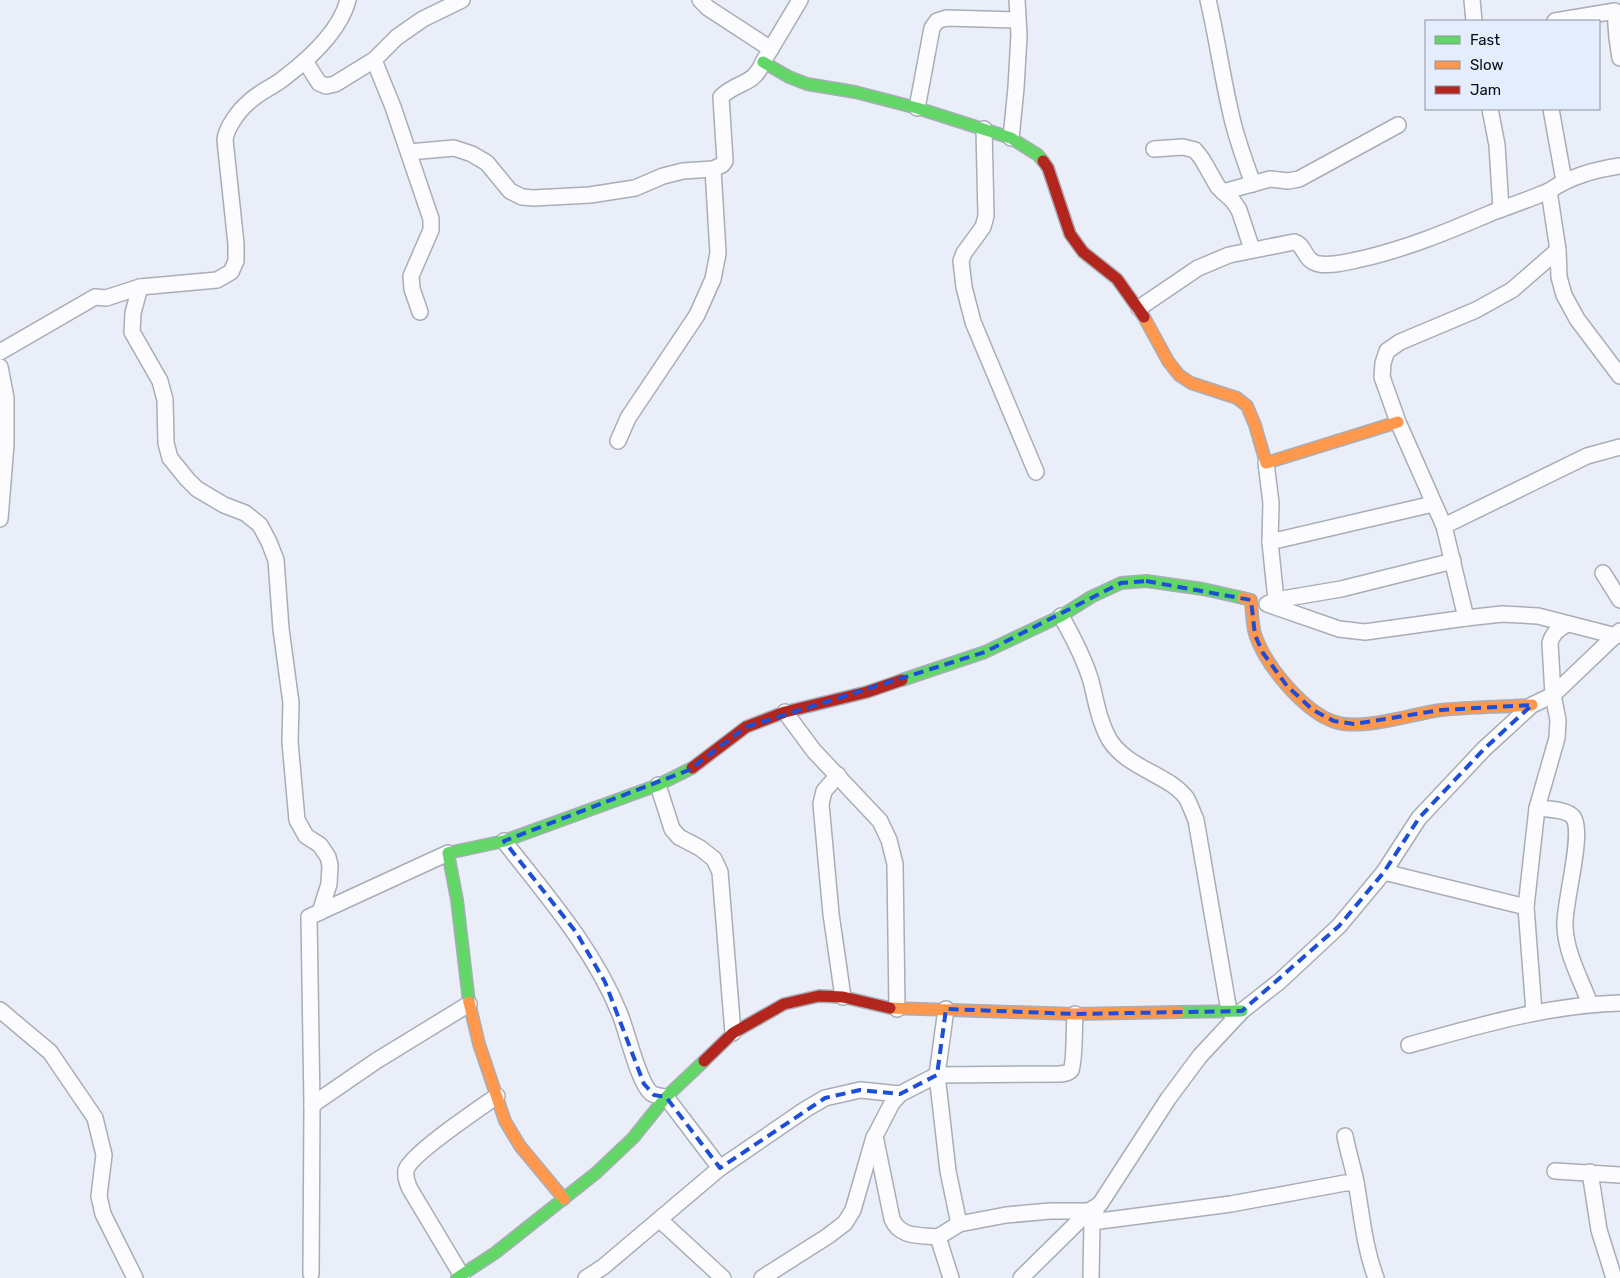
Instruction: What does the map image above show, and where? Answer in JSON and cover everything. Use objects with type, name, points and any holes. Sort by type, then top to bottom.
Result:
[{"type":"street","points":[[0,352],[95,297],[106,298],[140,287],[217,280],[231,272],[236,261],[236,244],[226,132],[248,102],[283,79],[305,61],[337,26],[346,9],[348,0]]},
{"type":"street","points":[[305,61],[319,84],[329,87],[374,60],[397,37],[423,18],[462,0]]},
{"type":"street","points":[[700,0],[789,77],[807,84],[855,92],[917,108],[1011,138],[1038,155],[1048,168],[1070,234],[1083,252],[1117,279],[1139,308],[1168,360],[1179,375],[1191,382],[1237,398],[1246,406],[1255,425],[1266,463],[1270,504],[1271,602]]},
{"type":"street","points":[[409,152],[454,148],[472,154],[487,163],[510,191],[522,197],[533,198],[590,195],[635,188],[676,172],[713,169],[722,165],[725,161],[721,97],[728,90],[753,79],[759,73],[800,0]]},
{"type":"street","points":[[1011,138],[1019,35],[1017,0]]},
{"type":"street","points":[[1208,0],[1231,115],[1241,152],[1253,184]]},
{"type":"street","points":[[1472,0],[1474,20]]},
{"type":"street","points":[[1561,20],[1615,11],[1620,58]]},
{"type":"street","points":[[917,108],[932,28],[937,21],[946,18],[1017,20]]},
{"type":"street","points":[[374,60],[384,82],[431,219],[431,230],[411,276],[412,289],[420,312]]},
{"type":"street","points":[[1490,110],[1497,145],[1501,210]]},
{"type":"street","points":[[1551,110],[1564,181]]},
{"type":"street","points":[[1223,192],[1270,179],[1288,182],[1299,179],[1398,125]]},
{"type":"street","points":[[984,130],[986,216],[983,226],[964,253],[961,261],[964,287],[976,330],[1036,472]]},
{"type":"street","points":[[1154,149],[1183,147],[1195,150],[1223,192],[1239,210],[1252,249]]},
{"type":"street","points":[[1139,308],[1198,268],[1229,255],[1294,242],[1301,246],[1304,254],[1317,264],[1337,264],[1431,238],[1549,191],[1564,181],[1579,175],[1620,166]]},
{"type":"street","points":[[618,441],[628,418],[697,315],[713,279],[718,253],[713,169]]},
{"type":"street","points":[[1549,191],[1558,250],[1559,277],[1564,294],[1577,319],[1620,376]]},
{"type":"street","points":[[1466,618],[1444,526],[1398,422],[1382,377],[1382,363],[1387,351],[1400,342],[1476,310],[1512,290],[1558,250]]},
{"type":"street","points":[[140,287],[133,313],[132,332],[160,381],[165,400],[166,443],[170,458],[197,489],[224,505],[245,514],[260,525],[276,560],[281,629],[291,703],[290,742],[297,820],[306,836],[320,845],[328,857],[330,865],[328,884],[320,912]]},
{"type":"street","points":[[0,367],[6,398],[6,444],[0,519]]},
{"type":"street","points":[[1266,463],[1398,422]]},
{"type":"street","points":[[1444,526],[1571,463],[1587,456],[1620,447]]},
{"type":"street","points":[[1270,542],[1433,504]]},
{"type":"street","points":[[1271,602],[1341,589],[1453,561]]},
{"type":"street","points":[[1603,574],[1620,600]]},
{"type":"street","points":[[311,1274],[312,1105],[308,917],[448,853],[504,840],[658,785],[689,770],[746,727],[785,712],[867,692],[985,652],[1061,616],[1091,597],[1121,583],[1146,581],[1203,589],[1251,600],[1271,602],[1339,629],[1366,632],[1502,614],[1538,616],[1568,624],[1618,633]]},
{"type":"street","points":[[1251,600],[1255,635],[1263,653],[1287,686],[1313,710],[1334,722],[1354,724],[1441,710],[1532,705]]},
{"type":"street","points":[[1061,616],[1082,656],[1091,681],[1100,719],[1110,740],[1125,758],[1171,785],[1186,798],[1196,820],[1235,1011]]},
{"type":"street","points":[[1534,1012],[1526,907],[1537,808],[1557,738],[1558,720],[1553,695],[1550,643],[1552,635],[1568,624]]},
{"type":"street","points":[[1021,1278],[1093,1212],[1168,1099],[1235,1011],[1280,981],[1339,926],[1384,872],[1419,818],[1484,749],[1532,705],[1553,695],[1618,633]]},
{"type":"street","points":[[785,712],[814,751],[880,821],[889,840],[894,864],[897,1009]]},
{"type":"street","points":[[838,775],[824,791],[821,804],[831,914],[843,997]]},
{"type":"street","points":[[658,785],[672,829],[679,837],[714,858],[720,872],[733,1033]]},
{"type":"street","points":[[1537,808],[1566,813],[1572,816],[1575,821],[1577,845],[1565,914],[1565,928],[1568,945],[1590,1004]]},
{"type":"street","points":[[504,840],[576,932],[605,982],[619,1012],[644,1084],[654,1095],[666,1097],[720,1168]]},
{"type":"street","points":[[448,853],[457,900],[469,1004],[479,1044],[506,1120],[520,1146],[564,1199]]},
{"type":"street","points":[[1384,872],[1526,907]]},
{"type":"street","points":[[497,1096],[422,1152],[410,1164],[407,1170],[406,1177],[410,1189],[459,1277],[495,1253],[596,1173],[633,1138],[666,1097],[733,1033],[784,1004],[820,996],[843,997],[897,1009],[1075,1014],[1235,1011]]},
{"type":"street","points":[[1409,1045],[1534,1012],[1590,1004],[1620,1003]]},
{"type":"street","points":[[312,1105],[376,1061],[469,1004]]},
{"type":"street","points":[[946,1009],[937,1075],[948,1171],[959,1224]]},
{"type":"street","points":[[0,1010],[50,1052],[95,1118],[104,1155],[100,1196],[103,1214],[135,1278]]},
{"type":"street","points":[[762,1278],[845,1223],[853,1210],[875,1136],[892,1103],[900,1094],[937,1075],[1068,1073],[1073,1060],[1075,1014]]},
{"type":"street","points":[[586,1278],[603,1267],[720,1168],[806,1109],[825,1098],[860,1090],[900,1094]]},
{"type":"street","points":[[875,1136],[895,1225],[908,1235],[938,1236],[959,1224],[1025,1213],[1050,1211],[1093,1212],[1231,1204],[1345,1183],[1356,1183]]},
{"type":"street","points":[[1345,1136],[1356,1183],[1364,1237],[1376,1278]]},
{"type":"street","points":[[1555,1171],[1620,1175]]},
{"type":"street","points":[[1590,1172],[1599,1230],[1614,1278]]},
{"type":"street","points":[[1091,1278],[1093,1212]]},
{"type":"street","points":[[660,1220],[723,1278]]},
{"type":"street","points":[[938,1236],[951,1278]]},
{"type":"highlighted area","points":[[1146,581],[1251,600],[1255,635],[1263,653],[1287,686],[1313,710],[1334,721],[1354,724],[1441,710],[1532,705],[1484,749],[1419,818],[1384,872],[1339,926],[1242,1011],[1075,1014],[946,1009],[937,1075],[900,1094],[860,1090],[825,1098],[720,1168],[666,1097],[654,1095],[644,1084],[605,982],[576,932],[504,841],[689,770],[746,727],[985,652],[1121,583]]},
{"type":"traffic: fast","points":[[763,62],[789,77],[807,84],[855,92],[917,108],[1011,138],[1038,155],[1043,161]]},
{"type":"traffic: fast","points":[[902,680],[985,652],[1061,616],[1091,597],[1121,583],[1146,581],[1203,589],[1243,598]]},
{"type":"traffic: fast","points":[[469,1002],[457,900],[448,853],[504,841],[658,785],[692,768]]},
{"type":"traffic: fast","points":[[1179,1012],[1242,1011]]},
{"type":"traffic: fast","points":[[457,1278],[495,1253],[596,1173],[633,1138],[666,1097],[704,1061]]},
{"type":"traffic: slow","points":[[1144,317],[1168,361],[1179,375],[1191,383],[1237,398],[1247,406],[1255,425],[1266,463],[1398,422]]},
{"type":"traffic: slow","points":[[1243,598],[1251,600],[1255,634],[1267,659],[1277,673],[1299,698],[1323,717],[1335,722],[1347,724],[1373,723],[1441,710],[1532,705]]},
{"type":"traffic: slow","points":[[469,1002],[479,1044],[505,1121],[520,1146],[564,1199]]},
{"type":"traffic: slow","points":[[890,1008],[1075,1014],[1179,1012]]},
{"type":"traffic: jam","points":[[1043,161],[1048,168],[1070,234],[1083,252],[1117,279],[1144,317]]},
{"type":"traffic: jam","points":[[692,768],[746,727],[785,712],[867,692],[902,680]]},
{"type":"traffic: jam","points":[[704,1061],[733,1033],[784,1004],[819,996],[843,997],[890,1008]]}]
